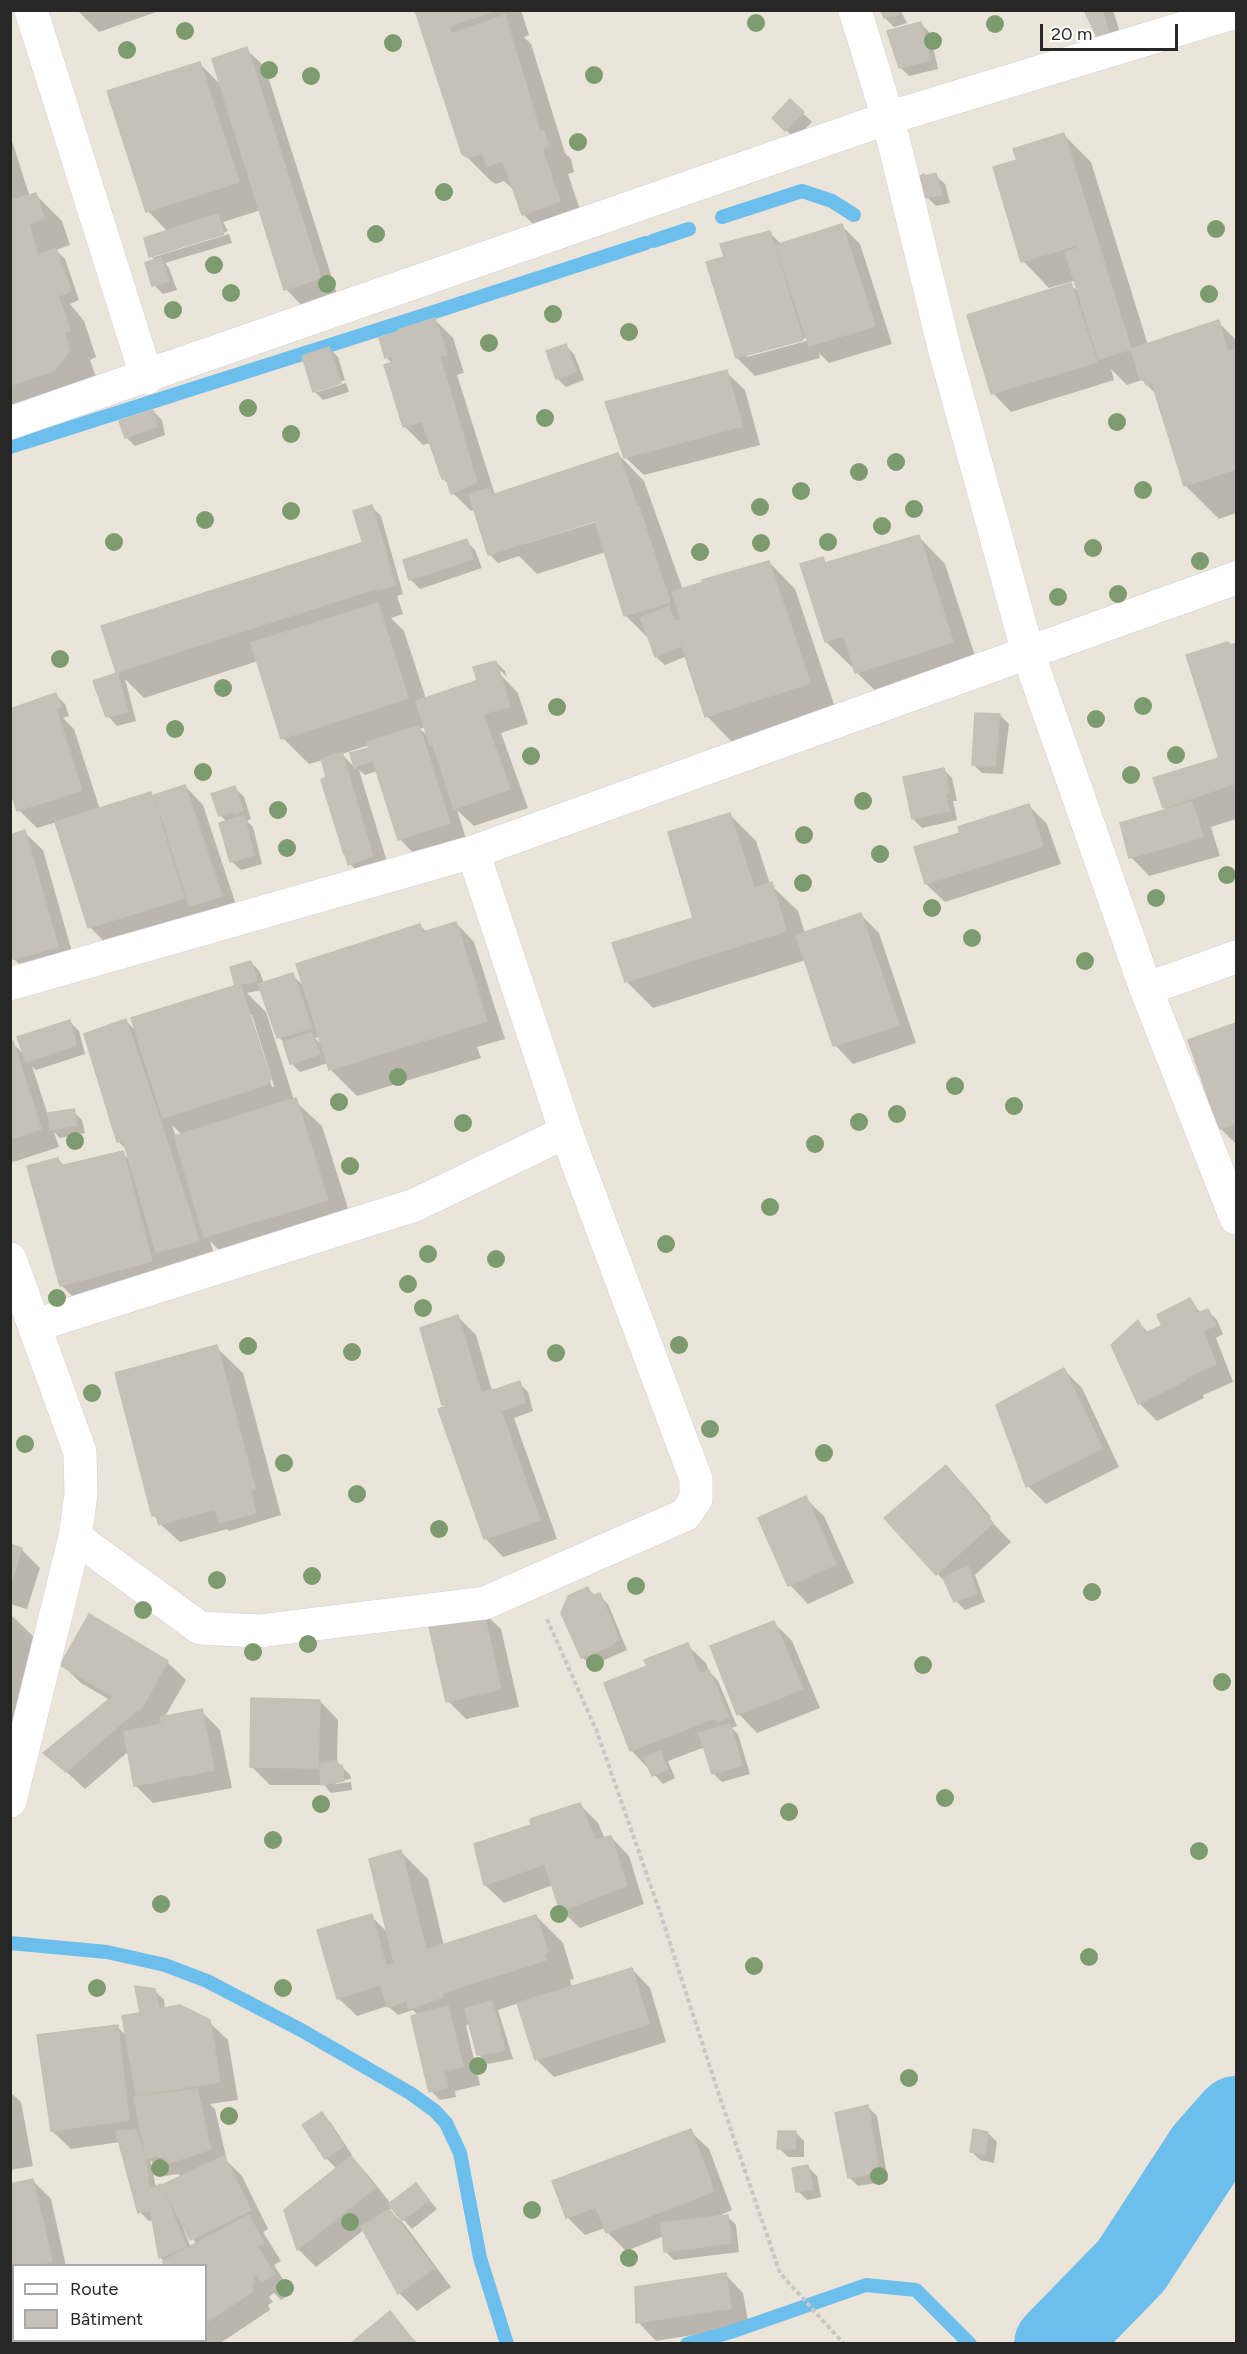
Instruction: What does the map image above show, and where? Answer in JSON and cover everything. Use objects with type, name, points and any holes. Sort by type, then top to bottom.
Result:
[{"type":"street","points":[[31,10],[147,378]]},
{"type":"street","points":[[855,10],[888,118],[945,351],[1028,653],[1146,989],[1236,1218]]},
{"type":"street","points":[[10,423],[147,378],[888,118],[1236,12]]},
{"type":"street","points":[[10,984],[473,852],[1236,578]]},
{"type":"street","points":[[75,1537],[200,1628],[260,1631],[486,1603],[685,1515],[696,1499],[696,1479],[566,1132],[473,852]]},
{"type":"street","points":[[1146,989],[1236,957]]},
{"type":"street","points":[[36,1325],[415,1205],[566,1132]]},
{"type":"street","points":[[10,1259],[36,1325],[80,1452],[81,1494],[75,1537],[10,1801]]},
{"type":"path","points":[[531,1583],[601,1743],[662,1915],[717,2089],[780,2273],[844,2343]]},
{"type":"building","points":[[415,10],[497,10],[449,26],[451,34],[505,15],[539,133],[544,131],[548,146],[542,148],[560,201],[522,215],[503,161],[487,166],[482,153],[468,158],[462,154]]},
{"type":"building","points":[[881,10],[899,10],[899,14],[884,18]]},
{"type":"building","points":[[1084,10],[1102,10],[1109,33],[1098,39]]},
{"type":"building","points":[[921,22],[930,60],[899,68],[887,31]]},
{"type":"building","points":[[247,47],[321,278],[284,290],[212,59]]},
{"type":"building","points":[[200,62],[239,182],[146,212],[107,91]]},
{"type":"building","points":[[790,99],[804,112],[785,131],[772,118]]},
{"type":"building","points":[[1064,133],[1131,349],[1099,359],[1065,252],[1078,248],[1077,245],[1021,262],[993,167],[1017,160],[1013,149]]},
{"type":"building","points":[[936,173],[942,194],[926,198],[917,178],[924,174],[925,176]]},
{"type":"building","points":[[36,193],[44,218],[29,224],[44,277],[52,294],[57,293],[70,330],[64,333],[70,350],[54,371],[10,385],[10,201]]},
{"type":"building","points":[[218,214],[224,234],[149,257],[144,238]]},
{"type":"building","points":[[842,224],[875,326],[809,346],[776,245]]},
{"type":"building","points":[[770,231],[803,340],[736,358],[706,262],[724,257],[720,244]]},
{"type":"building","points":[[56,248],[71,291],[58,296],[57,293],[52,294],[38,255]]},
{"type":"building","points":[[161,257],[169,281],[152,286],[145,263]]},
{"type":"building","points":[[1071,283],[1097,362],[991,394],[967,315]]},
{"type":"building","points":[[435,318],[447,354],[440,357],[477,482],[451,494],[446,478],[442,479],[422,421],[403,427],[384,365],[394,362],[392,356],[385,358],[379,338]]},
{"type":"building","points":[[1219,320],[1227,352],[1236,349],[1236,469],[1184,486],[1152,383],[1146,385],[1144,379],[1140,380],[1131,349]]},
{"type":"building","points":[[566,344],[576,371],[556,379],[546,351]]},
{"type":"building","points":[[329,347],[341,383],[313,392],[302,356]]},
{"type":"building","points":[[727,370],[742,426],[624,458],[605,402]]},
{"type":"building","points":[[153,410],[157,426],[125,438],[119,421]]},
{"type":"building","points":[[618,453],[637,507],[639,507],[670,602],[624,616],[595,521],[509,548],[492,495]]},
{"type":"building","points":[[490,488],[509,548],[488,555],[469,494]]},
{"type":"building","points":[[372,505],[395,585],[377,590],[353,511]]},
{"type":"building","points":[[919,535],[953,642],[855,673],[844,635],[825,642],[800,564],[823,557],[825,563]]},
{"type":"building","points":[[467,539],[473,559],[409,580],[403,560]]},
{"type":"building","points":[[364,542],[377,588],[116,672],[101,626]]},
{"type":"building","points":[[769,561],[810,683],[705,717],[674,622],[681,619],[672,592],[703,582],[702,580]]},
{"type":"building","points":[[378,603],[408,698],[281,739],[251,643]]},
{"type":"building","points":[[669,606],[682,645],[655,657],[641,618]]},
{"type":"building","points":[[1228,642],[1230,645],[1236,643],[1236,783],[1163,808],[1153,778],[1219,758],[1186,655]]},
{"type":"building","points":[[496,661],[500,673],[477,680],[473,667]]},
{"type":"building","points":[[117,673],[128,712],[106,717],[93,681]]},
{"type":"building","points":[[500,673],[510,706],[483,714],[510,789],[454,809],[416,701]]},
{"type":"building","points":[[56,693],[61,707],[10,724],[10,709]]},
{"type":"building","points":[[56,709],[82,790],[17,811],[10,790],[10,724]]},
{"type":"building","points":[[975,713],[1000,714],[995,766],[972,765]]},
{"type":"building","points":[[419,726],[450,823],[398,840],[367,742]]},
{"type":"building","points":[[369,748],[373,761],[354,767],[350,753]]},
{"type":"building","points":[[342,752],[370,847],[344,854],[321,780],[326,777],[321,759]]},
{"type":"building","points":[[944,768],[949,792],[945,793],[949,811],[912,819],[903,777]]},
{"type":"building","points":[[185,785],[222,896],[189,906],[154,795]]},
{"type":"building","points":[[235,786],[243,810],[219,816],[211,794]]},
{"type":"building","points":[[151,792],[184,898],[88,928],[55,822]]},
{"type":"building","points":[[1192,802],[1203,837],[1129,858],[1120,823]]},
{"type":"building","points":[[1029,804],[1043,846],[925,884],[914,847],[960,833],[958,827]]},
{"type":"building","points":[[730,813],[754,888],[772,882],[786,931],[625,982],[612,943],[693,918],[668,832]]},
{"type":"building","points":[[244,816],[254,855],[230,862],[219,823]]},
{"type":"building","points":[[25,830],[58,947],[13,959],[10,951],[10,835]]},
{"type":"building","points":[[370,847],[372,856],[348,865],[345,854]]},
{"type":"building","points":[[861,913],[899,1025],[833,1046],[796,935]]},
{"type":"building","points":[[456,922],[487,1021],[454,1031],[423,932]]},
{"type":"building","points":[[420,924],[455,1031],[329,1070],[296,964]]},
{"type":"building","points":[[251,961],[257,981],[235,985],[230,967]]},
{"type":"building","points":[[293,973],[312,1028],[277,1038],[258,984]]},
{"type":"building","points":[[240,984],[271,1079],[266,1085],[163,1118],[131,1018]]},
{"type":"building","points":[[126,1019],[163,1129],[117,1142],[84,1034]]},
{"type":"building","points":[[70,1020],[76,1045],[26,1062],[17,1037]]},
{"type":"building","points":[[1236,1023],[1236,1123],[1219,1129],[1188,1040]]},
{"type":"building","points":[[311,1033],[320,1054],[290,1064],[283,1042]]},
{"type":"building","points":[[13,1041],[41,1129],[10,1139],[10,1042]]},
{"type":"building","points":[[296,1098],[328,1200],[204,1237],[174,1136]]},
{"type":"building","points":[[74,1109],[77,1125],[50,1130],[48,1113]]},
{"type":"building","points":[[163,1129],[199,1241],[156,1252],[123,1140]]},
{"type":"building","points":[[123,1151],[152,1261],[60,1286],[27,1166],[58,1158],[60,1166]]},
{"type":"building","points":[[1190,1298],[1197,1310],[1162,1326],[1157,1315]]},
{"type":"building","points":[[1208,1309],[1215,1325],[1203,1331],[1196,1314]]},
{"type":"building","points":[[1195,1311],[1216,1364],[1186,1377],[1186,1380],[1138,1404],[1111,1345],[1138,1320],[1145,1333]]},
{"type":"building","points":[[458,1315],[481,1393],[442,1405],[420,1328]]},
{"type":"building","points":[[217,1345],[255,1489],[152,1516],[115,1373]]},
{"type":"building","points":[[1064,1368],[1102,1448],[1026,1487],[996,1405]]},
{"type":"building","points":[[520,1381],[525,1402],[501,1411],[494,1390]]},
{"type":"building","points":[[493,1389],[540,1520],[484,1539],[438,1409]]},
{"type":"building","points":[[946,1465],[993,1523],[936,1575],[884,1518]]},
{"type":"building","points":[[250,1490],[256,1513],[219,1523],[215,1509],[159,1525],[156,1515]]},
{"type":"building","points":[[806,1496],[836,1564],[788,1586],[758,1518]]},
{"type":"building","points":[[10,1544],[22,1548],[10,1586]]},
{"type":"building","points":[[968,1566],[977,1593],[954,1602],[943,1578]]},
{"type":"building","points":[[588,1587],[612,1645],[581,1658],[561,1613],[568,1596]]},
{"type":"building","points":[[600,1593],[619,1640],[611,1644],[592,1596]]},
{"type":"building","points":[[483,1609],[501,1689],[446,1702],[428,1622]]},
{"type":"building","points":[[89,1614],[168,1661],[140,1711],[137,1710],[66,1772],[43,1753],[113,1696],[60,1665]]},
{"type":"building","points":[[774,1621],[803,1689],[737,1715],[710,1646]]},
{"type":"building","points":[[688,1643],[715,1718],[630,1751],[604,1683],[647,1666],[644,1660]]},
{"type":"building","points":[[709,1670],[729,1717],[717,1722],[699,1674]]},
{"type":"building","points":[[251,1698],[320,1700],[318,1768],[250,1767]]},
{"type":"building","points":[[202,1709],[214,1770],[134,1786],[124,1732],[162,1724],[160,1717]]},
{"type":"building","points":[[730,1724],[742,1765],[712,1774],[699,1733]]},
{"type":"building","points":[[660,1751],[667,1769],[652,1776],[644,1758]]},
{"type":"building","points":[[337,1760],[337,1766],[342,1765],[344,1781],[321,1785],[320,1764]]},
{"type":"building","points":[[580,1803],[595,1840],[611,1836],[627,1886],[560,1911],[545,1864],[484,1885],[474,1844],[531,1825],[530,1819]]},
{"type":"building","points":[[401,1850],[426,1950],[536,1915],[548,1952],[544,1954],[546,1960],[442,1993],[443,1997],[409,2009],[394,1962],[369,1859]]},
{"type":"building","points":[[372,1914],[390,1981],[337,1999],[317,1930]]},
{"type":"building","points":[[394,1964],[406,2001],[388,2007],[380,1984],[390,1981],[386,1966]]},
{"type":"building","points":[[632,1968],[649,2024],[535,2060],[517,2003]]},
{"type":"building","points":[[135,1986],[155,1989],[159,2009],[140,2013]]},
{"type":"building","points":[[492,2001],[505,2050],[477,2055],[465,2009]]},
{"type":"building","points":[[180,2005],[210,2020],[220,2082],[136,2095],[122,2016]]},
{"type":"building","points":[[448,2006],[463,2066],[425,2076],[411,2016]]},
{"type":"building","points":[[118,2025],[129,2120],[51,2131],[37,2035]]},
{"type":"building","points":[[444,2071],[448,2088],[429,2092],[425,2076]]},
{"type":"building","points":[[197,2089],[211,2149],[166,2164],[164,2155],[146,2158],[134,2097]]},
{"type":"building","points":[[868,2105],[879,2172],[848,2178],[835,2113]]},
{"type":"building","points":[[322,2112],[344,2146],[325,2159],[302,2125]]},
{"type":"building","points":[[136,2129],[147,2168],[150,2210],[138,2213],[116,2132]]},
{"type":"building","points":[[691,2129],[714,2191],[606,2233],[596,2207],[566,2218],[552,2181]]},
{"type":"building","points":[[973,2129],[988,2132],[985,2154],[970,2152]]},
{"type":"building","points":[[778,2131],[796,2131],[795,2149],[777,2149]]},
{"type":"building","points":[[224,2156],[251,2210],[190,2240],[162,2185]]},
{"type":"building","points":[[351,2156],[376,2187],[297,2250],[284,2210]]},
{"type":"building","points":[[808,2165],[813,2189],[796,2192],[792,2168]]},
{"type":"building","points":[[33,2179],[52,2261],[41,2264],[12,2264],[12,2270],[10,2270],[10,2184]]},
{"type":"building","points":[[416,2183],[429,2200],[402,2221],[388,2204]]},
{"type":"building","points":[[161,2184],[186,2246],[159,2258],[147,2190]]},
{"type":"building","points":[[389,2209],[434,2268],[398,2294],[361,2227]]},
{"type":"building","points":[[249,2215],[264,2243],[257,2246],[274,2274],[261,2282],[257,2274],[252,2278],[255,2283],[251,2286],[253,2291],[207,2321],[207,2264],[164,2264],[163,2261]]},
{"type":"building","points":[[728,2215],[731,2243],[664,2252],[661,2223]]},
{"type":"building","points":[[726,2273],[731,2308],[636,2323],[635,2287]]},
{"type":"building","points":[[12,2278],[12,2342],[18,2342],[10,2344],[10,2279]]},
{"type":"building","points":[[390,2311],[416,2344],[350,2344]]},
{"type":"waterway","points":[[722,217],[802,191],[832,201],[854,215]]},
{"type":"waterway","points":[[653,241],[689,229]]},
{"type":"waterway","points":[[10,447],[646,243]]},
{"type":"waterway","points":[[10,1943],[107,1952],[165,1965],[207,1981],[301,2030],[410,2093],[435,2111],[446,2123],[460,2153],[480,2258],[507,2344]]},
{"type":"waterway","points":[[1055,2344],[1131,2266],[1206,2151],[1236,2117]]},
{"type":"waterway","points":[[687,2344],[731,2332],[866,2285],[916,2290],[970,2344]]}]
